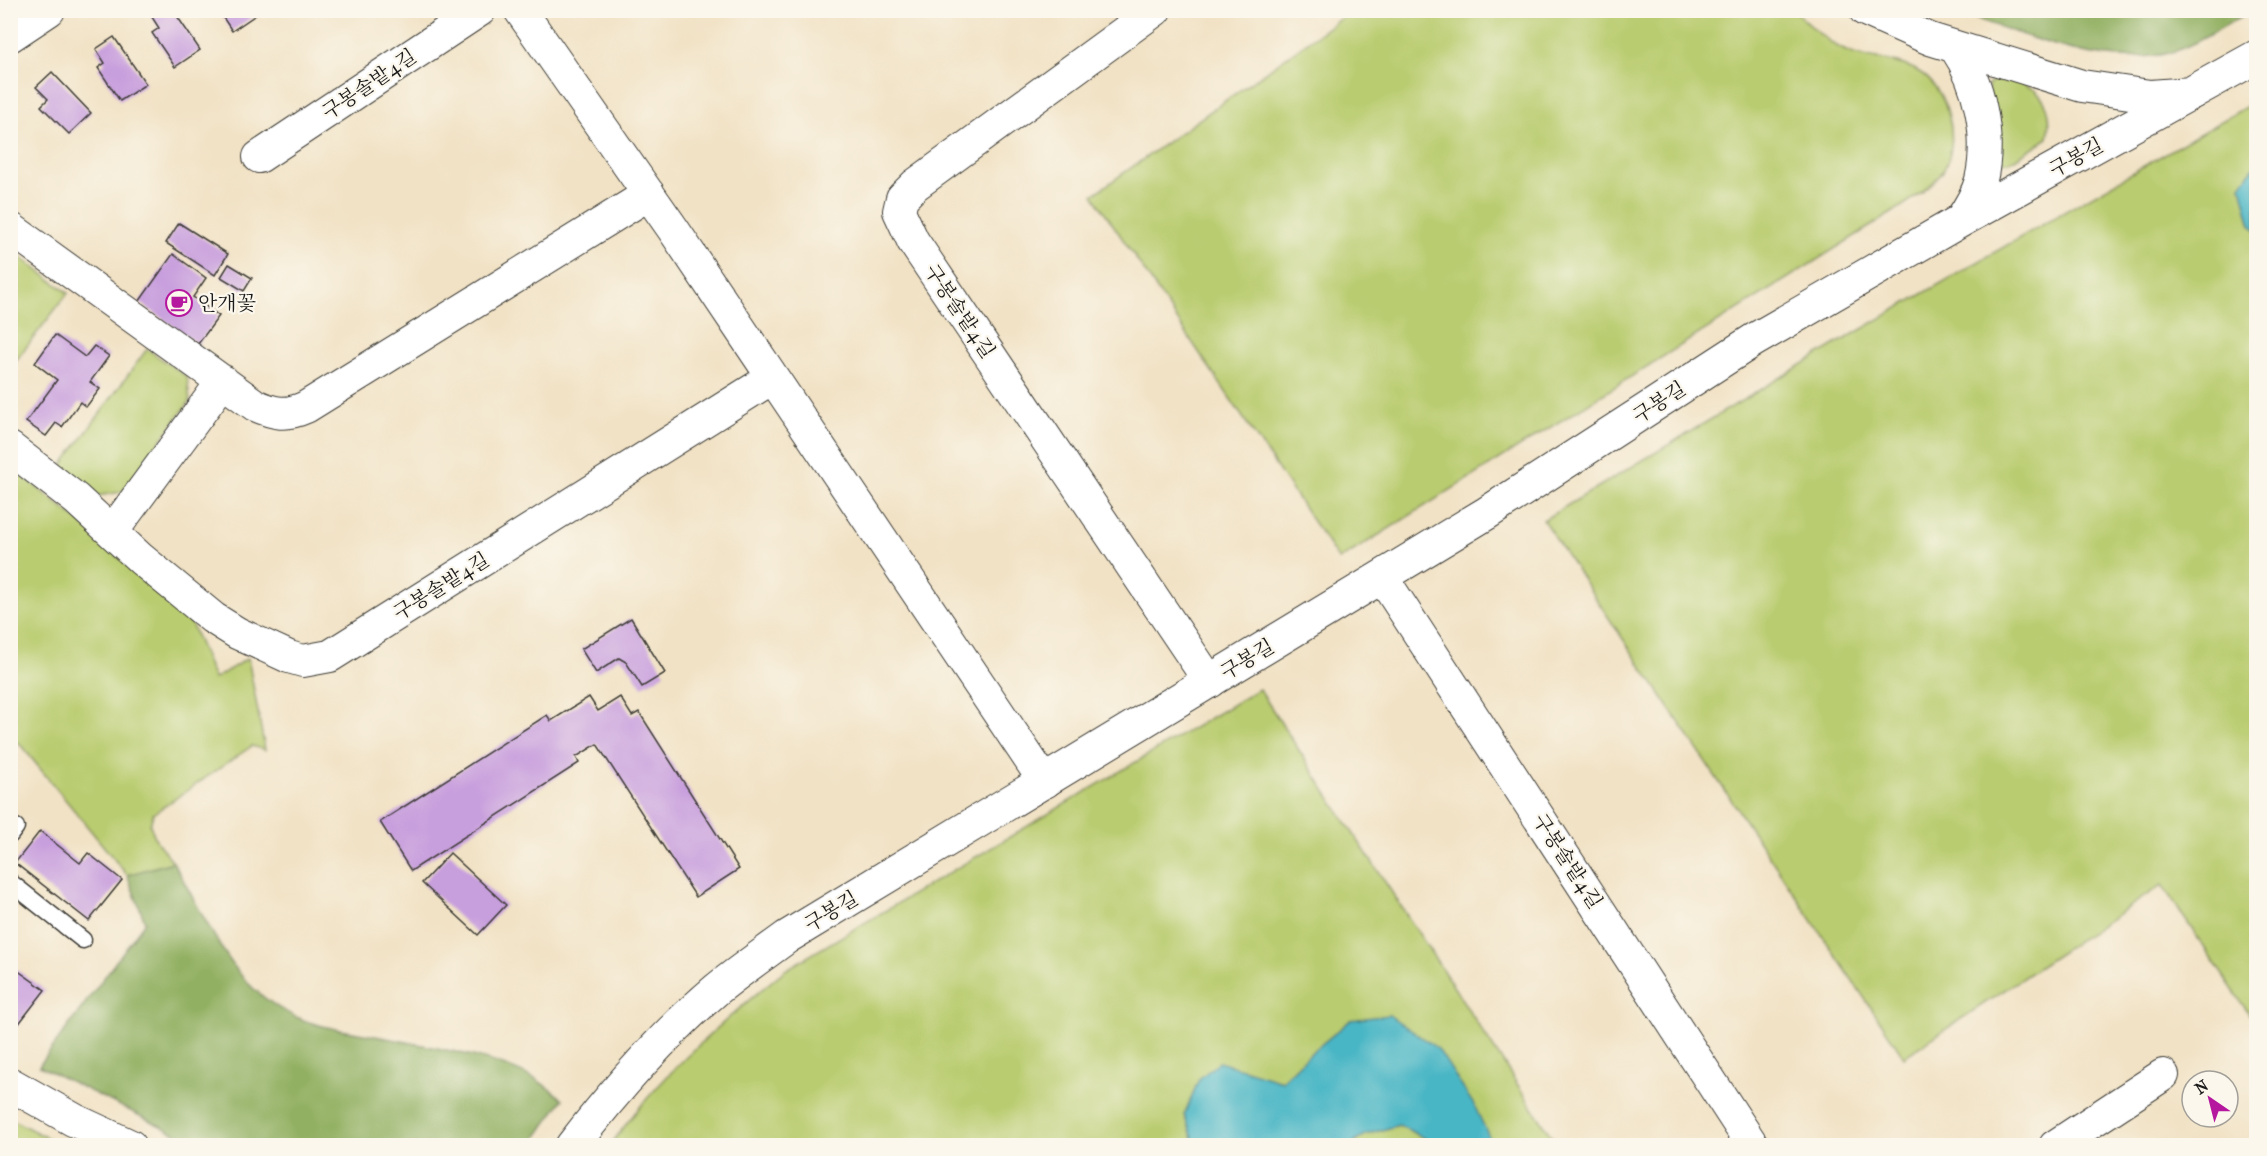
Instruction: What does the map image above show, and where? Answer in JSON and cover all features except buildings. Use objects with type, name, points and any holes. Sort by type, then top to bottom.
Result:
[{"type":"street","points":[[10,36],[49,10]]},
{"type":"street","name":"구봉솔밭4길","points":[[258,157],[480,10]]},
{"type":"street","points":[[520,10],[649,194],[1045,782]]},
{"type":"street","name":"구봉솔밭4길","points":[[1155,10],[915,186],[902,198],[899,211],[913,241],[1209,682]]},
{"type":"street","name":"구봉길","points":[[1865,10],[1955,47],[2112,92],[2150,96],[2192,93]]},
{"type":"street","name":"구봉길","points":[[1955,47],[1976,91],[1984,139],[1981,181],[1973,202],[1960,221]]},
{"type":"street","name":"구봉길","points":[[572,1146],[614,1090],[670,1032],[718,988],[787,937],[1382,577],[1497,506],[1754,340],[1960,221],[2256,57]]},
{"type":"street","points":[[10,228],[255,405],[274,414],[290,414],[649,194]]},
{"type":"street","name":"구봉솔밭4길","points":[[10,448],[76,499],[213,618],[237,633],[289,657],[303,661],[315,660],[330,656],[772,378]]},
{"type":"street","points":[[112,532],[223,381]]},
{"type":"street","name":"구봉솔밭4길","points":[[1382,577],[1753,1146]]},
{"type":"street","points":[[2055,1146],[2163,1075]]},
{"type":"street","points":[[10,1084],[74,1120],[130,1146]]},
{"type":"lane","points":[[10,882],[83,939]]},
{"type":"green space","points":[[2251,10],[2184,48],[2160,55],[2134,57],[2081,52],[1954,11]]},
{"type":"green space","points":[[1351,11],[1795,11],[1837,47],[1861,56],[1901,64],[1916,70],[1927,78],[1944,101],[1949,115],[1951,145],[1949,158],[1943,171],[1934,182],[1898,209],[1339,560],[1093,195]]},
{"type":"green space","points":[[1996,80],[2009,81],[2031,88],[2045,103],[2049,113],[2048,138],[2010,162],[1998,162],[1988,85]]},
{"type":"green space","points":[[2256,101],[2256,164],[2241,186],[2251,225],[2256,230],[2256,1024],[2162,885],[1904,1057],[1543,520],[1843,340]]},
{"type":"green space","points":[[11,250],[68,293],[10,367]]},
{"type":"green space","points":[[147,349],[187,377],[190,401],[122,492],[97,496],[60,468]]},
{"type":"green space","points":[[10,466],[75,518],[191,623],[214,679],[248,658],[265,750],[252,746],[153,814],[150,825],[157,842],[173,862],[127,875],[19,743],[11,740]]},
{"type":"green space","points":[[1259,689],[1557,1145],[1493,1145],[1493,1142],[1351,1020],[1282,1081],[1219,1063],[1184,1115],[1196,1145],[610,1146],[670,1074],[737,1010],[785,970]]},
{"type":"green space","points":[[173,862],[231,963],[254,989],[271,1003],[288,1013],[321,1026],[448,1050],[498,1063],[533,1078],[563,1099],[531,1145],[199,1145],[39,1066],[145,922],[127,875]]},
{"type":"green space","points":[[11,1119],[61,1145],[11,1145]]},
{"type":"green space","points":[[1399,1125],[1438,1145],[1351,1146],[1365,1135]]},
{"type":"water","points":[[2256,164],[2256,230],[2251,225],[2241,186]]},
{"type":"water","points":[[1389,1015],[1438,1049],[1474,1105],[1493,1145],[1438,1145],[1399,1125],[1365,1135],[1351,1145],[1196,1145],[1184,1115],[1199,1079],[1219,1062],[1282,1081],[1351,1020]]},
{"type":"place","name":"안개꽃","points":[[179,303]]}]
